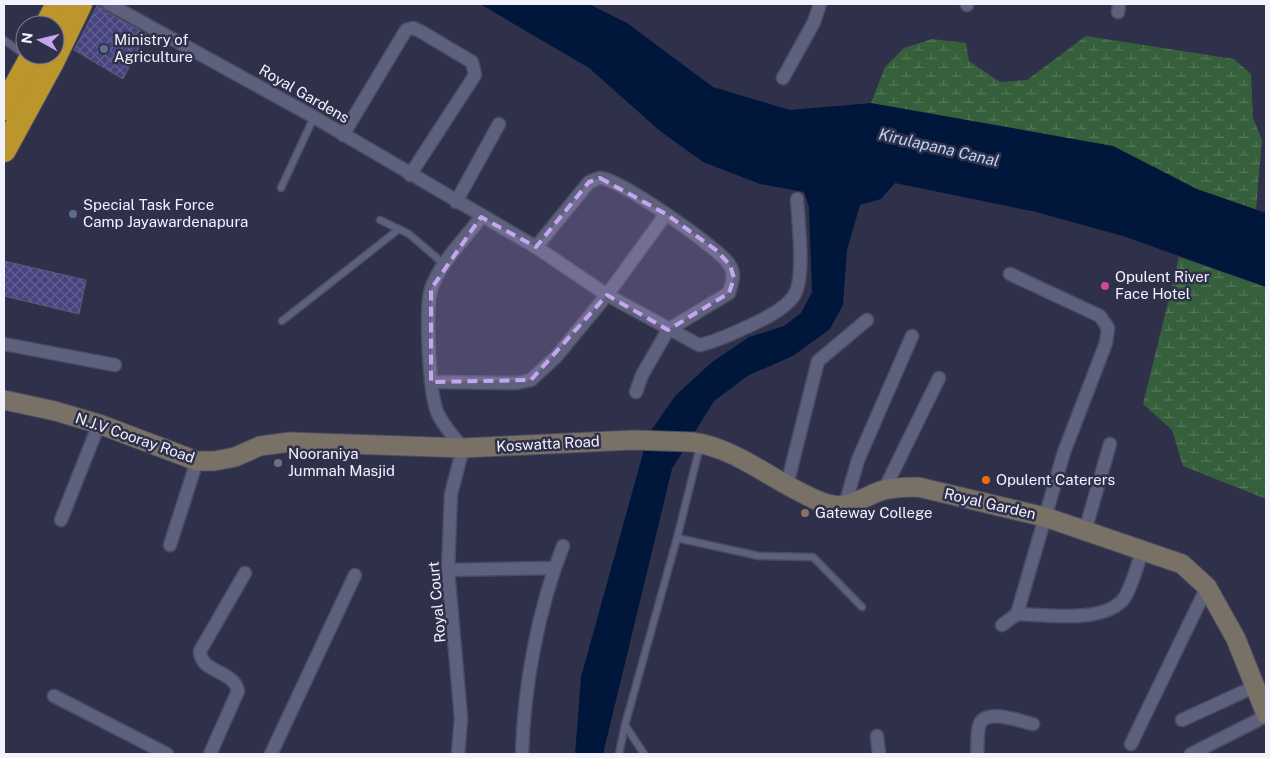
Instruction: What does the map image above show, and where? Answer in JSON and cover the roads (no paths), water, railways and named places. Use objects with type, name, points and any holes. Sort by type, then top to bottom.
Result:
[{"type":"highway","points":[[4,150],[52,62],[80,4]]},
{"type":"highway","points":[[4,108],[24,65]]},
{"type":"street","name":"Royal Gardens","points":[[109,4],[314,117],[481,217],[536,247],[607,295],[668,330],[699,345],[708,343],[776,312],[794,296],[799,279],[800,241],[797,199]]},
{"type":"street","points":[[783,78],[814,22],[820,4]]},
{"type":"street","points":[[343,135],[406,30],[413,28],[428,35],[472,62],[475,74],[410,175]]},
{"type":"street","points":[[456,202],[498,124]]},
{"type":"street","points":[[536,247],[589,182],[600,178],[618,186],[666,214],[716,250],[730,265],[734,278],[729,293],[668,330],[642,375],[636,392]]},
{"type":"street","points":[[431,382],[517,384],[531,380],[556,357],[607,295],[666,214]]},
{"type":"street","points":[[463,448],[437,413],[431,382],[429,303],[431,289],[445,264],[481,217]]},
{"type":"street","points":[[1010,274],[1100,316],[1108,328],[1106,343],[1064,452],[1017,614]]},
{"type":"street","points":[[787,486],[818,362],[867,320]]},
{"type":"street","points":[[845,505],[858,460],[912,336]]},
{"type":"street","points":[[4,344],[115,365]]},
{"type":"street","points":[[884,490],[939,378]]},
{"type":"street","name":"N.J.V Cooray Road","points":[[4,400],[55,411],[99,424],[197,461],[214,461],[235,456],[260,446],[290,442],[385,446]]},
{"type":"street","points":[[61,520],[99,424]]},
{"type":"street","name":"Royal Garden","points":[[633,440],[696,443],[740,458],[787,486],[819,501],[835,506],[845,505],[884,490],[901,486],[918,488],[1045,518],[1182,564],[1207,587],[1236,639],[1266,715]]},
{"type":"street","name":"Koswatta Road","points":[[385,446],[463,448],[633,440]]},
{"type":"street","points":[[1085,531],[1110,444]]},
{"type":"street","name":"Royal Court","points":[[458,754],[462,718],[448,570],[451,494],[463,448]]},
{"type":"street","points":[[170,545],[197,461]]},
{"type":"street","points":[[522,754],[528,677],[554,568],[563,546]]},
{"type":"street","points":[[1002,625],[1017,614],[1087,615],[1105,612],[1124,598],[1143,550]]},
{"type":"street","points":[[448,570],[554,568]]},
{"type":"street","points":[[210,754],[238,691],[237,684],[232,679],[204,663],[200,658],[200,651],[244,573]]},
{"type":"street","points":[[271,754],[355,575]]},
{"type":"street","points":[[1131,744],[1207,587]]},
{"type":"street","points":[[1182,720],[1256,686]]},
{"type":"street","points":[[54,696],[167,754]]},
{"type":"street","points":[[977,754],[980,725],[984,718],[990,715],[1033,724]]},
{"type":"street","points":[[1191,754],[1266,715]]},
{"type":"street","points":[[877,736],[879,754]]},
{"type":"lane","points":[[4,40],[15,47]]},
{"type":"lane","points":[[281,188],[314,117]]},
{"type":"lane","points":[[380,220],[399,228],[445,264]]},
{"type":"lane","points":[[282,321],[399,228]]},
{"type":"lane","points":[[619,754],[625,725],[677,538],[696,443]]},
{"type":"lane","points":[[677,538],[759,556],[813,557],[862,607]]},
{"type":"lane","points":[[625,725],[644,754]]},
{"type":"water","name":"Kirulapana Canal","points":[[480,4],[589,4],[627,23],[713,87],[790,110],[871,103],[1113,146],[1197,189],[1266,213],[1266,287],[1123,236],[1036,212],[895,183],[881,199],[860,205],[847,250],[843,305],[830,329],[793,356],[749,375],[714,401],[672,469],[603,754],[575,754],[581,677],[648,435],[675,396],[712,362],[749,337],[784,326],[801,313],[812,292],[809,207],[804,192],[760,184],[703,162],[660,131],[589,68]]},
{"type":"place","name":"Ministry of Agriculture","points":[[104,49]]},
{"type":"place","name":"Special Task Force Camp Jayawardenapura","points":[[73,214]]},
{"type":"place","name":"Opulent River Face Hotel","points":[[1105,286]]},
{"type":"place","name":"Nooraniya Jummah Masjid","points":[[278,463]]},
{"type":"place","name":"Opulent Caterers","points":[[986,480]]},
{"type":"place","name":"Gateway College","points":[[805,513]]}]
